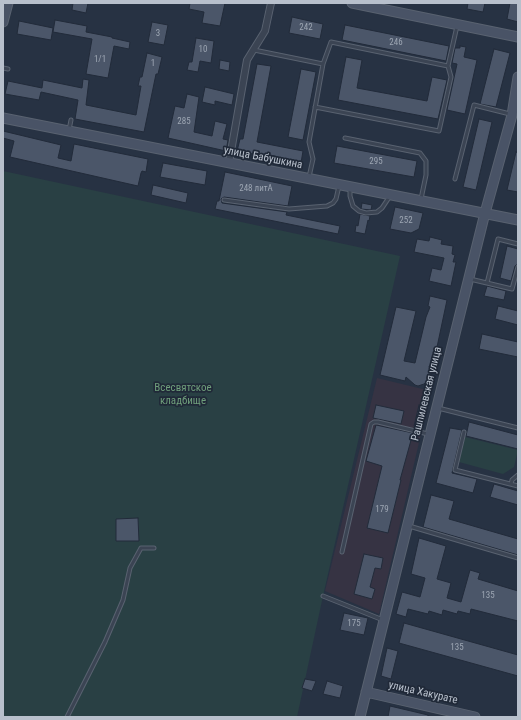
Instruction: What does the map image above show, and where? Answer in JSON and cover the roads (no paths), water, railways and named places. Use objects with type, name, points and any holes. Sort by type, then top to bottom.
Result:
[{"type":"street","points":[[3,22],[8,3]]},
{"type":"street","points":[[229,163],[247,60],[266,31],[271,3]]},
{"type":"street","points":[[352,3],[518,37]]},
{"type":"street","name":"Рашпилевская улица","points":[[360,717],[468,279],[512,114],[518,77]]},
{"type":"street","name":"улица Бабушкина","points":[[3,118],[518,220]]},
{"type":"street","name":"улица Хакурате","points":[[366,692],[475,717]]},
{"type":"lane","points":[[315,107],[439,131],[451,77],[448,66],[457,25]]},
{"type":"lane","points":[[308,179],[313,159],[309,142],[323,64],[331,42],[448,66]]},
{"type":"lane","points":[[254,50],[323,64]]},
{"type":"lane","points":[[3,68],[8,70]]},
{"type":"lane","points":[[454,179],[474,105],[512,114]]},
{"type":"lane","points":[[68,132],[71,120]]},
{"type":"lane","points":[[345,138],[420,153],[426,161],[426,176],[421,201]]},
{"type":"lane","points":[[224,200],[289,209],[327,206],[333,203],[336,199],[339,185]]},
{"type":"lane","points":[[350,187],[350,196],[353,206],[359,211],[366,213],[377,212],[386,203],[390,195]]},
{"type":"lane","points":[[487,283],[498,239],[518,244]]},
{"type":"lane","points":[[468,279],[514,290],[518,267]]},
{"type":"lane","points":[[436,408],[518,428]]},
{"type":"lane","points":[[342,552],[371,424],[378,422],[430,435]]},
{"type":"lane","points":[[464,432],[455,470],[518,486]]},
{"type":"lane","points":[[511,484],[512,480],[518,475]]},
{"type":"lane","points":[[407,526],[518,558]]},
{"type":"lane","points":[[67,717],[105,642],[123,600],[130,568],[141,548],[154,548]]},
{"type":"lane","points":[[323,596],[383,620]]},
{"type":"park label","name":"Всесвятское кладбище","points":[[183,394]]}]
